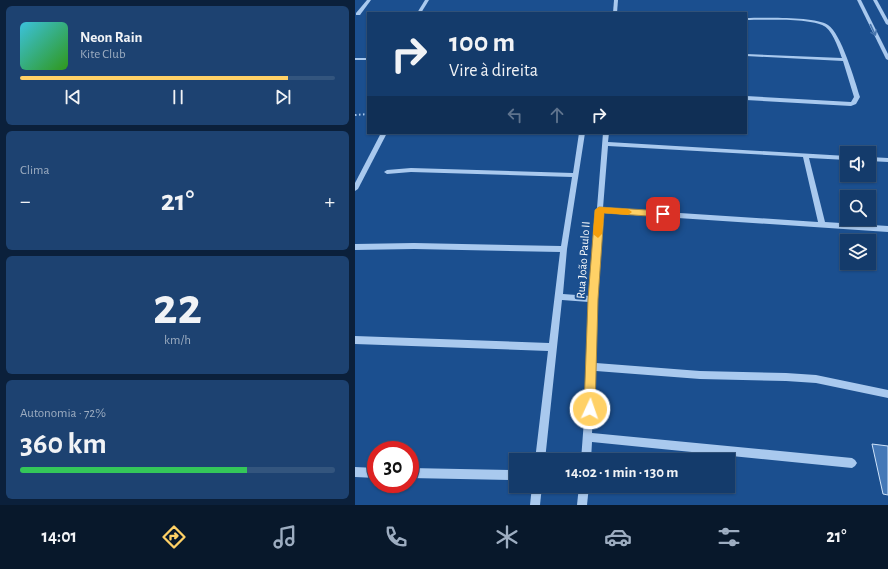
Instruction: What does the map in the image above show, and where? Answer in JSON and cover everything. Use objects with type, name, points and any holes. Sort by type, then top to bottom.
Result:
[{"type":"street","points":[[359,14],[369,0]]},
{"type":"street","points":[[420,12],[427,0]]},
{"type":"street","points":[[615,12],[616,0]]},
{"type":"street","points":[[859,0],[888,59]]},
{"type":"street","points":[[875,0],[888,24]]},
{"type":"street","points":[[747,19],[807,21],[826,25],[833,31],[857,97],[854,103],[747,98]]},
{"type":"street","points":[[747,55],[844,60]]},
{"type":"street","points":[[355,59],[367,59]]},
{"type":"street","points":[[355,189],[383,134]]},
{"type":"street","points":[[541,453],[564,249],[577,175],[582,134]]},
{"type":"street","name":"Rua João Paulo II","points":[[587,453],[592,367],[593,299],[606,134]]},
{"type":"street","points":[[606,144],[840,158]]},
{"type":"street","points":[[806,156],[822,225]]},
{"type":"street","points":[[876,159],[888,160]]},
{"type":"street","points":[[387,172],[411,170],[577,175]]},
{"type":"street","points":[[599,210],[888,229]]},
{"type":"street","points":[[355,247],[414,246],[564,249]]},
{"type":"street","points":[[558,297],[593,299]]},
{"type":"street","points":[[355,340],[553,348]]},
{"type":"street","points":[[592,367],[700,376],[801,378],[843,384],[888,394]]},
{"type":"street","points":[[588,438],[851,463]]},
{"type":"street","points":[[355,472],[367,473]]},
{"type":"street","points":[[419,473],[509,475]]},
{"type":"street","points":[[535,505],[536,493]]},
{"type":"street","points":[[582,505],[583,493]]},
{"type":"path","points":[[355,115],[367,114]]},
{"type":"building","points":[[872,444],[888,446],[888,495],[883,494]]},
{"type":"slow traffic","points":[[598,234],[599,210],[628,212]]},
{"type":"route","points":[[590,409],[593,299],[599,210],[663,214]]}]
